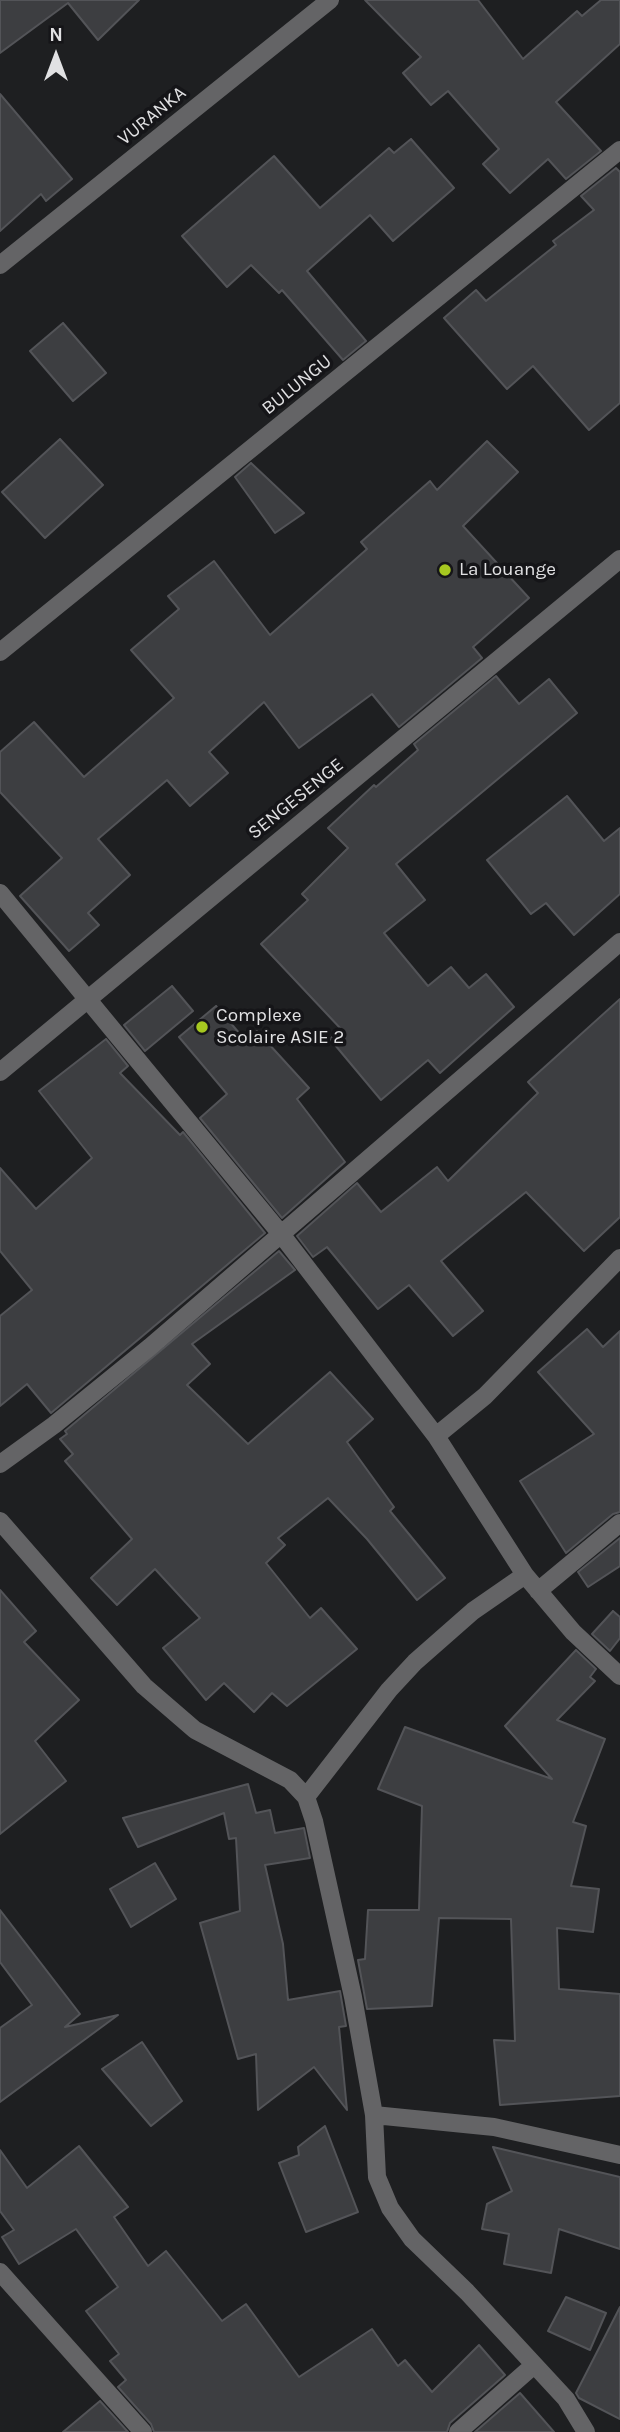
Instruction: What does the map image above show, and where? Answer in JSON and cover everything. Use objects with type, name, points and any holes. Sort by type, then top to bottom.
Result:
[{"type":"street","name":"VURANKA","points":[[0,265],[330,0]]},
{"type":"street","name":"BULUNGU","points":[[0,652],[620,150]]},
{"type":"street","name":"SENGESENGE","points":[[0,1072],[87,997],[620,559]]},
{"type":"street","points":[[0,893],[281,1234],[436,1436],[538,1591],[573,1632],[620,1676]]},
{"type":"street","points":[[0,1464],[54,1425],[150,1347],[620,942]]},
{"type":"street","points":[[436,1436],[485,1396],[620,1258]]},
{"type":"street","points":[[0,1521],[144,1686],[195,1730],[290,1780],[306,1797],[314,1821],[353,1997],[374,2115],[377,2177],[390,2208],[412,2239],[467,2292],[566,2399],[586,2432]]},
{"type":"street","points":[[538,1591],[620,1523]]},
{"type":"street","points":[[306,1797],[388,1690],[415,1662],[473,1611],[526,1574]]},
{"type":"street","points":[[374,2115],[495,2127],[620,2155]]},
{"type":"street","points":[[0,2272],[143,2432]]},
{"type":"street","points":[[458,2432],[534,2365]]},
{"type":"building","points":[[0,0],[139,0],[98,40],[68,3],[0,53]]},
{"type":"building","points":[[365,0],[478,0],[523,59],[577,11],[582,16],[601,0],[620,0],[620,44],[556,102],[601,151],[566,179],[548,159],[510,193],[483,164],[499,149],[448,91],[431,105],[403,73],[421,57]]},
{"type":"building","points":[[0,94],[72,179],[46,201],[41,194],[0,231]]},
{"type":"building","points":[[411,139],[454,188],[393,241],[370,215],[307,271],[366,341],[343,360],[282,290],[279,293],[251,265],[227,287],[182,236],[274,156],[320,208],[389,148],[394,153]]},
{"type":"building","points":[[616,168],[620,172],[620,403],[589,430],[533,366],[507,389],[444,318],[476,290],[486,301],[556,245],[553,241],[594,210],[581,196]]},
{"type":"building","points":[[63,323],[106,373],[73,401],[30,351]]},
{"type":"building","points":[[60,439],[103,485],[45,538],[2,492]]},
{"type":"building","points":[[487,441],[518,472],[463,526],[529,598],[473,647],[482,658],[399,727],[372,694],[299,748],[264,702],[209,752],[228,773],[190,806],[167,780],[98,839],[130,875],[88,913],[99,925],[69,951],[20,896],[62,858],[0,792],[0,752],[34,722],[84,777],[174,698],[131,650],[179,609],[168,596],[214,561],[270,635],[367,549],[361,542],[430,481],[437,490]]},
{"type":"building","points":[[251,463],[304,513],[275,533],[235,477]]},
{"type":"building","points":[[496,676],[519,704],[549,679],[577,713],[396,864],[425,900],[384,933],[428,986],[451,967],[469,988],[486,974],[514,1007],[440,1073],[428,1060],[381,1100],[330,1039],[341,1029],[261,944],[308,900],[302,894],[348,848],[328,828],[374,785],[376,787],[418,750],[414,744]]},
{"type":"building","points":[[567,796],[604,841],[620,828],[620,894],[574,935],[546,903],[531,914],[487,860]]},
{"type":"building","points":[[172,986],[193,1011],[145,1051],[124,1025]]},
{"type":"building","points":[[620,999],[620,1217],[584,1251],[526,1192],[441,1261],[483,1311],[453,1336],[409,1285],[378,1309],[327,1247],[313,1257],[297,1236],[357,1183],[381,1212],[437,1167],[448,1181],[538,1093],[528,1082]]},
{"type":"building","points":[[216,1006],[246,1041],[257,1031],[309,1088],[297,1099],[345,1162],[282,1218],[200,1118],[227,1094],[179,1037]]},
{"type":"building","points":[[106,1039],[128,1066],[120,1073],[180,1135],[183,1132],[265,1233],[51,1413],[27,1384],[0,1406],[0,1316],[32,1290],[0,1251],[0,1168],[36,1209],[92,1158],[39,1091]]},
{"type":"building","points":[[279,1251],[295,1270],[192,1344],[210,1364],[187,1385],[248,1444],[330,1372],[373,1419],[347,1442],[394,1507],[390,1511],[445,1578],[417,1600],[367,1539],[328,1498],[278,1538],[285,1545],[266,1563],[310,1618],[321,1608],[357,1649],[287,1706],[272,1693],[254,1712],[224,1683],[206,1700],[163,1648],[200,1618],[155,1569],[117,1605],[91,1578],[132,1539],[65,1461],[73,1454],[60,1439],[67,1434],[65,1431]]},
{"type":"building","points":[[587,1329],[603,1347],[620,1331],[620,1512],[613,1514],[566,1553],[520,1481],[594,1434],[538,1372]]},
{"type":"building","points":[[620,1538],[620,1566],[588,1587],[578,1572]]},
{"type":"building","points":[[0,1590],[36,1631],[24,1642],[79,1700],[35,1741],[66,1781],[0,1834]]},
{"type":"building","points":[[613,1611],[620,1617],[620,1638],[610,1651],[592,1634]]},
{"type":"building","points":[[576,1650],[596,1669],[590,1677],[595,1681],[557,1720],[605,1739],[573,1822],[586,1826],[571,1886],[599,1889],[593,1932],[557,1928],[559,1989],[620,1994],[620,2096],[500,2105],[494,2040],[515,2041],[511,1919],[439,1918],[432,2006],[367,2009],[358,1960],[365,1959],[368,1910],[419,1910],[422,1806],[378,1789],[405,1727],[552,1779],[505,1726]]},
{"type":"building","points":[[248,1784],[256,1813],[270,1810],[275,1833],[304,1828],[310,1858],[265,1865],[283,1944],[288,2000],[340,1991],[346,2026],[339,2027],[347,2110],[314,2067],[258,2110],[256,2054],[238,2059],[200,1923],[240,1911],[236,1838],[229,1839],[224,1813],[138,1847],[123,1818]]},
{"type":"building","points":[[155,1863],[176,1899],[131,1927],[110,1889]]},
{"type":"building","points":[[0,1910],[80,2014],[65,2027],[118,2015],[0,2102],[0,2028],[32,2005],[0,1962]]},
{"type":"building","points":[[142,2042],[182,2101],[151,2126],[102,2069]]},
{"type":"building","points":[[325,2126],[358,2212],[306,2232],[279,2163],[299,2155],[298,2147]]},
{"type":"building","points":[[79,2146],[128,2207],[114,2217],[148,2266],[166,2251],[222,2321],[246,2304],[299,2377],[372,2329],[398,2366],[405,2360],[432,2392],[479,2345],[505,2375],[450,2423],[447,2432],[154,2432],[151,2424],[118,2387],[126,2380],[110,2361],[119,2354],[86,2311],[118,2287],[76,2229],[19,2264],[2,2237],[14,2230],[0,2211],[0,2150],[27,2188]]},
{"type":"building","points":[[493,2147],[620,2177],[620,2249],[559,2229],[551,2273],[504,2264],[509,2234],[482,2229],[487,2204],[512,2191]]},
{"type":"building","points":[[566,2297],[606,2313],[590,2350],[548,2331]]},
{"type":"building","points":[[620,2307],[620,2419],[579,2398],[576,2393]]},
{"type":"building","points":[[520,2393],[554,2432],[475,2432]]},
{"type":"building","points":[[100,2401],[128,2432],[63,2432]]},
{"type":"place","name":"La Louange","points":[[445,570]]},
{"type":"place","name":"Complexe Scolaire ASIE 2","points":[[202,1027]]}]
